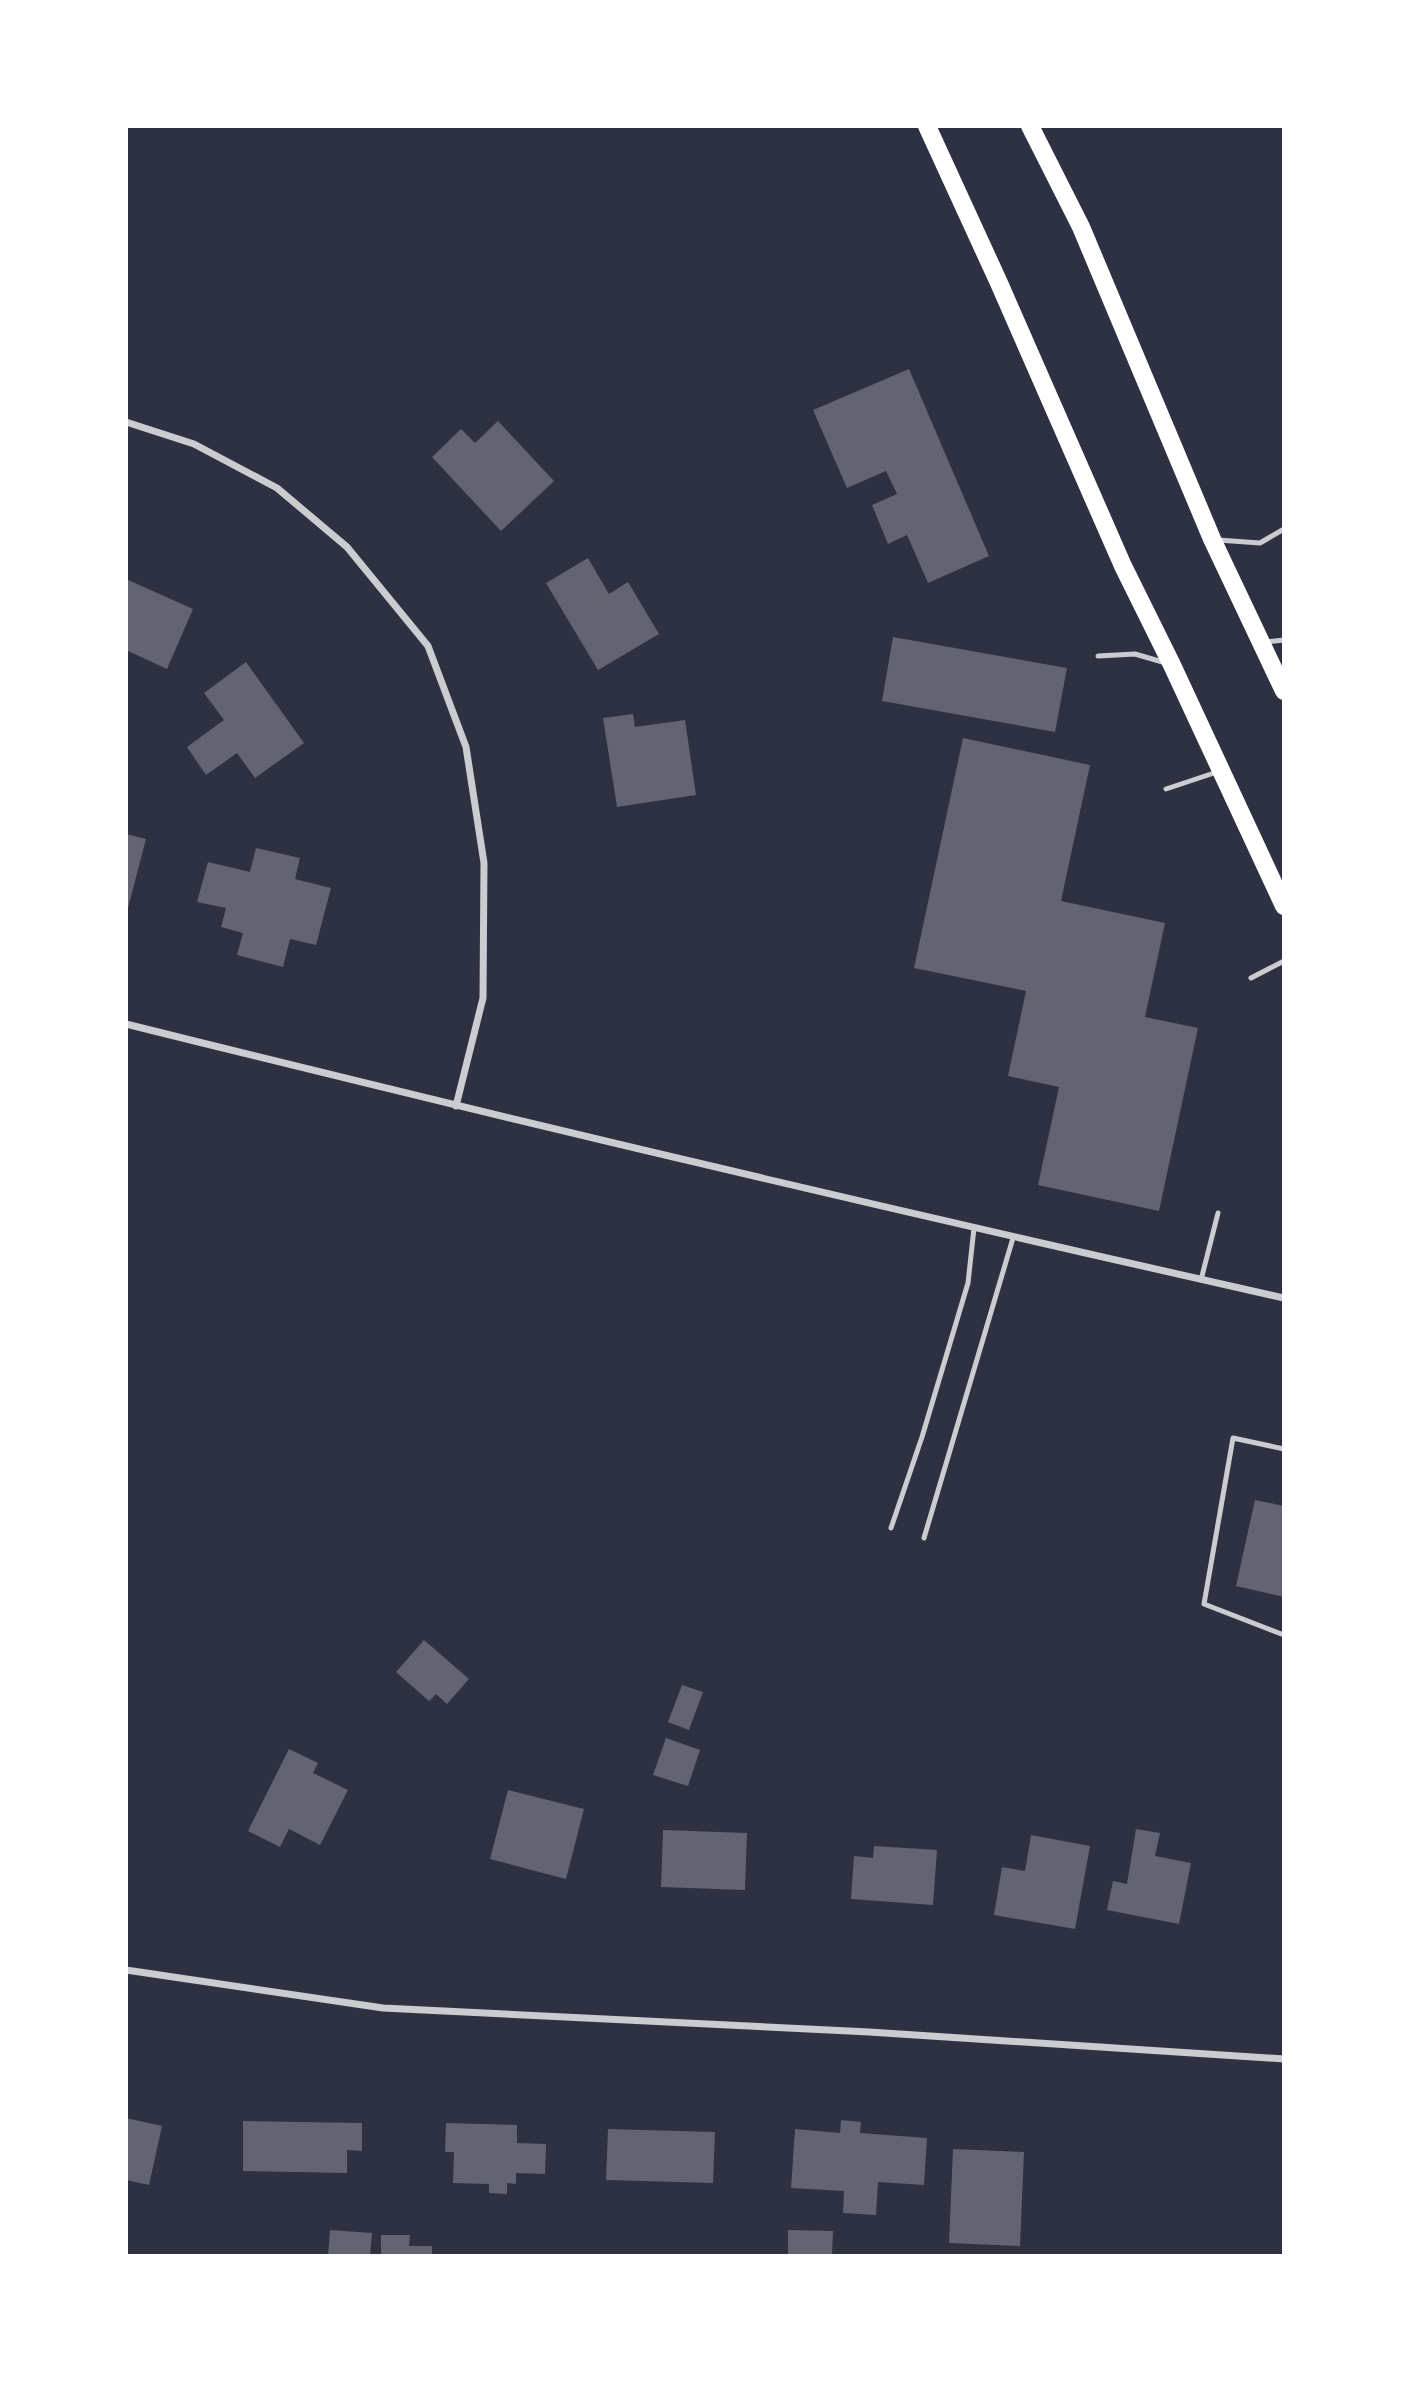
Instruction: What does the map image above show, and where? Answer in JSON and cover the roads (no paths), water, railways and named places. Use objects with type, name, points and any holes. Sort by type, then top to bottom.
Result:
[{"type":"main road","points":[[927,126],[1123,566],[1284,906]]},
{"type":"main road","points":[[1031,126],[1082,227],[1212,539],[1284,691]]},
{"type":"street","points":[[126,422],[194,444],[277,488],[347,547],[428,646],[466,747],[484,863],[483,998],[456,1106]]},
{"type":"street","points":[[126,1024],[456,1106],[1013,1238],[1284,1298]]},
{"type":"street","points":[[126,1970],[383,2008],[869,2032],[1284,2059]]},
{"type":"lane","points":[[1212,539],[1260,543],[1284,529]]},
{"type":"lane","points":[[1262,642],[1284,640]]},
{"type":"lane","points":[[1098,656],[1135,654],[1172,665]]},
{"type":"lane","points":[[1166,789],[1220,772]]},
{"type":"lane","points":[[1251,978],[1284,961]]},
{"type":"lane","points":[[1201,1280],[1218,1213]]},
{"type":"lane","points":[[891,1528],[922,1437],[968,1283],[974,1228]]},
{"type":"lane","points":[[924,1538],[1013,1238]]},
{"type":"lane","points":[[1284,1448],[1233,1438],[1204,1604],[1284,1635]]}]
